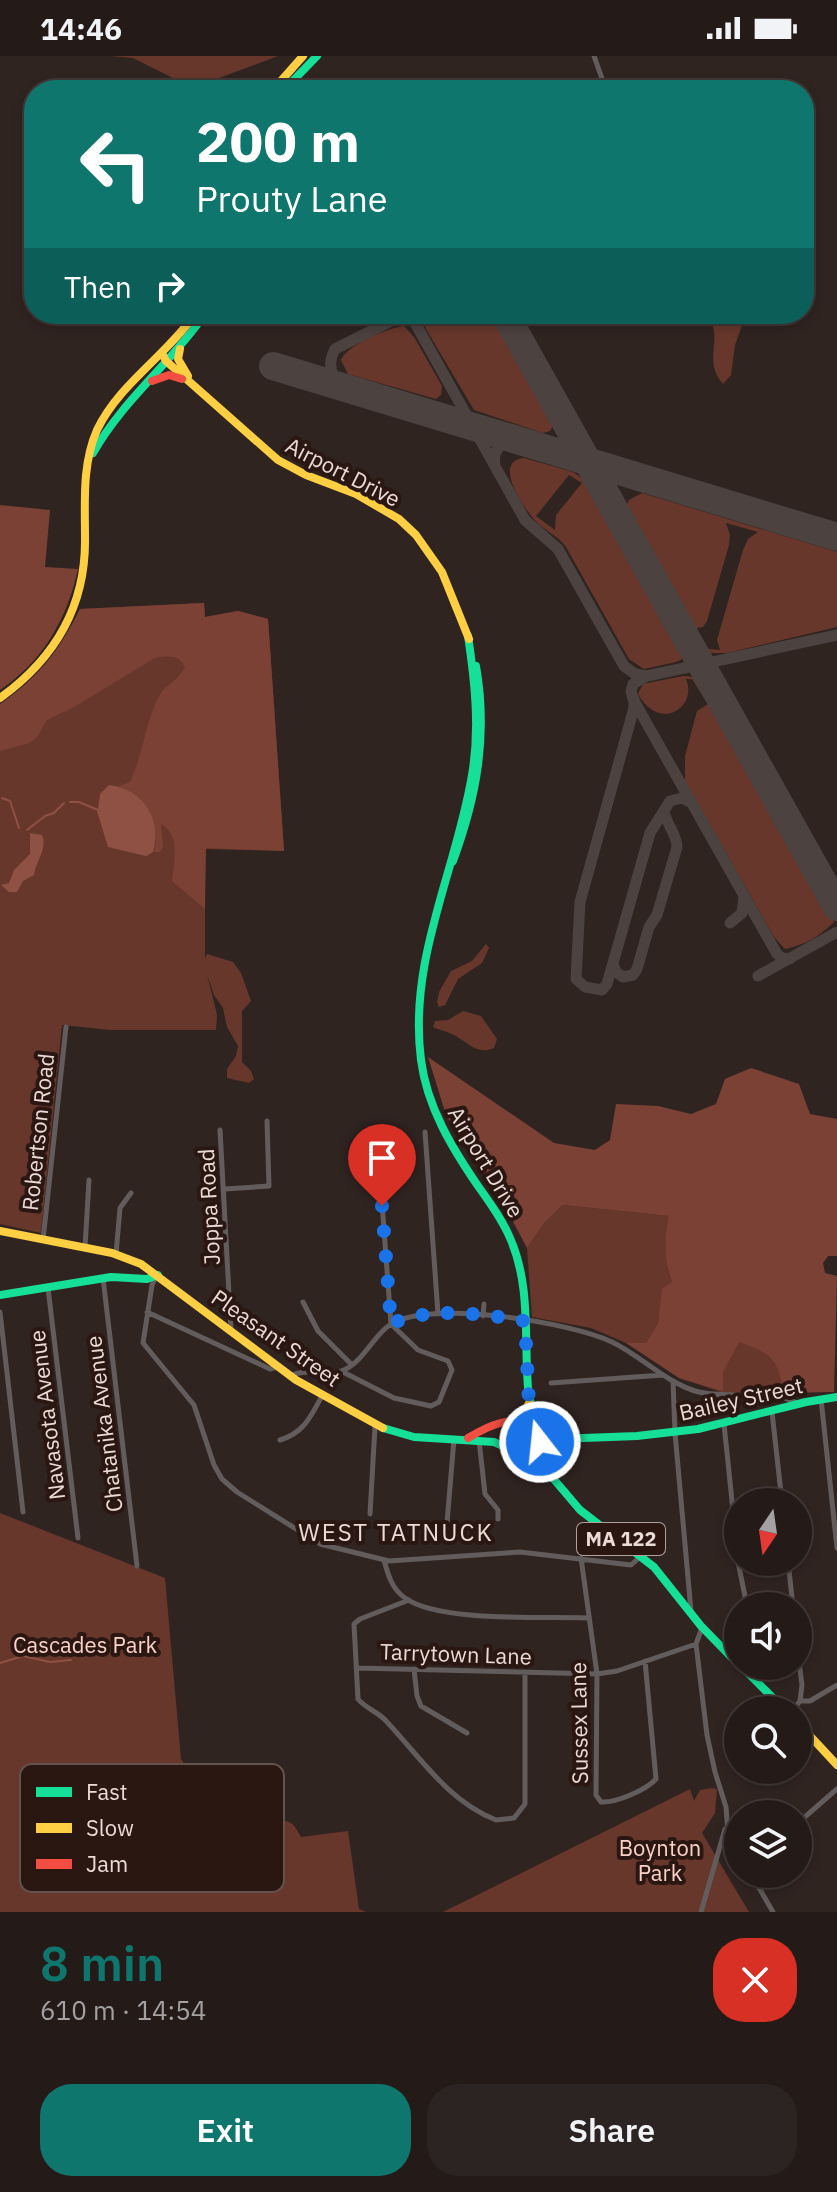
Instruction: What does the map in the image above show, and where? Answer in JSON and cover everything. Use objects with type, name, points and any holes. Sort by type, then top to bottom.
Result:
[{"type":"main road","points":[[282,80],[303,56]]},
{"type":"main road","points":[[292,80],[317,56]]},
{"type":"main road","points":[[166,358],[188,324]]},
{"type":"main road","points":[[166,358],[181,346],[198,324]]},
{"type":"main road","points":[[181,346],[178,359],[188,376]]},
{"type":"main road","name":"Airport Drive","points":[[166,358],[257,443],[283,463],[371,501],[405,525],[445,575],[459,605],[468,636],[477,717],[475,760],[469,793],[424,952],[418,989],[418,1043],[425,1083],[447,1138],[512,1242],[520,1272],[529,1403],[541,1438],[539,1447]]},
{"type":"main road","name":"Airport Drive","points":[[166,358],[194,387]]},
{"type":"main road","name":"Airport Drive","points":[[87,466],[106,429],[166,358]]},
{"type":"main road","name":"Airport Drive","points":[[0,698],[39,666],[55,644],[74,607],[84,566],[83,501],[92,443],[107,413],[166,358]]},
{"type":"main road","name":"Airport Drive","points":[[138,392],[163,376],[175,376],[206,395]]},
{"type":"main road","name":"Pleasant Street","points":[[0,1231],[116,1254],[137,1262],[293,1378],[375,1425],[414,1437],[483,1440],[511,1447],[532,1459],[546,1470],[580,1510],[642,1555],[724,1650]]},
{"type":"main road","points":[[0,1295],[103,1278],[127,1276],[147,1279],[158,1275]]},
{"type":"main road","name":"Bailey Street","points":[[539,1447],[557,1439],[675,1433],[724,1424],[797,1403],[837,1397]]},
{"type":"main road","points":[[512,1421],[524,1413],[529,1403]]},
{"type":"main road","points":[[468,1438],[492,1425],[512,1421],[533,1425],[557,1439]]},
{"type":"main road","points":[[483,1440],[492,1425]]},
{"type":"main road","points":[[532,1459],[539,1447]]},
{"type":"main road","name":"Pleasant Street","points":[[754,1680],[771,1696]]},
{"type":"main road","points":[[812,1738],[837,1765]]},
{"type":"street","points":[[594,56],[602,80]]},
{"type":"street","name":"Robertson Road","points":[[43,1240],[66,1027]]},
{"type":"street","points":[[225,1189],[269,1186],[267,1121]]},
{"type":"street","name":"Joppa Road","points":[[220,1130],[231,1330]]},
{"type":"street","points":[[425,1132],[438,1314]]},
{"type":"street","points":[[342,1371],[395,1399],[429,1406],[436,1404],[452,1370],[450,1363],[418,1350],[391,1324],[377,1135]]},
{"type":"street","points":[[85,1248],[89,1180]]},
{"type":"street","points":[[116,1254],[120,1208],[131,1193]]},
{"type":"street","points":[[158,1275],[152,1285],[144,1345],[194,1405],[214,1465],[225,1483],[320,1544],[384,1560],[520,1552],[632,1565],[642,1555]]},
{"type":"street","name":"Chatanika Avenue","points":[[103,1278],[137,1566]]},
{"type":"street","name":"Navasota Avenue","points":[[48,1288],[78,1538]]},
{"type":"street","points":[[303,1302],[318,1331],[352,1365]]},
{"type":"street","points":[[483,1316],[484,1304]]},
{"type":"street","points":[[0,1312],[23,1512]]},
{"type":"street","points":[[147,1312],[270,1369],[278,1367]]},
{"type":"street","points":[[293,1378],[297,1372],[324,1374],[342,1371],[352,1365],[391,1324],[414,1316],[483,1316],[525,1321],[602,1338],[673,1381],[707,1394],[781,1397],[797,1403]]},
{"type":"street","points":[[551,1383],[664,1375]]},
{"type":"street","points":[[673,1381],[692,1614]]},
{"type":"street","points":[[280,1440],[299,1432],[322,1396]]},
{"type":"street","points":[[821,1399],[837,1548]]},
{"type":"street","points":[[772,1411],[780,1488]]},
{"type":"street","points":[[724,1424],[731,1488]]},
{"type":"street","points":[[370,1514],[375,1425]]},
{"type":"street","points":[[446,1535],[454,1438]]},
{"type":"street","points":[[483,1440],[485,1494],[498,1510],[498,1519]]},
{"type":"street","name":"Sussex Lane","points":[[581,1558],[597,1674],[596,1795],[599,1801],[606,1803],[649,1785],[657,1777],[645,1661]]},
{"type":"street","points":[[384,1560],[394,1586],[409,1600],[456,1613],[589,1618]]},
{"type":"street","points":[[680,1598],[689,1587]]},
{"type":"street","points":[[409,1600],[356,1622],[353,1628],[358,1697],[361,1703],[384,1719],[440,1783],[487,1816],[501,1821],[518,1815],[526,1799],[525,1672]]},
{"type":"street","points":[[702,1628],[696,1644],[707,1735],[724,1801]]},
{"type":"street","name":"Tarrytown Lane","points":[[356,1668],[597,1674],[696,1644]]},
{"type":"street","points":[[414,1669],[421,1706],[467,1733]]},
{"type":"street","points":[[812,1700],[837,1685]]},
{"type":"street","points":[[812,1811],[837,1789]]},
{"type":"street","points":[[701,1912],[724,1831]]},
{"type":"street","points":[[759,1888],[773,1912]]},
{"type":"green space","points":[[111,56],[278,56],[214,80],[177,80],[133,58]]},
{"type":"green space","points":[[425,324],[500,324],[553,420],[550,431],[543,433],[474,410]]},
{"type":"green space","points":[[712,324],[742,324],[735,345],[731,375],[723,384],[714,366]]},
{"type":"green space","points":[[404,326],[414,337],[442,386],[441,395],[436,399],[348,374],[341,360],[359,343]]},
{"type":"green space","points":[[524,458],[573,472],[588,483],[686,657],[644,669],[629,659],[566,547],[537,522],[517,494],[510,475],[515,461]],"holes":[[[569,475],[582,483],[556,515],[555,530],[536,516]]]},
{"type":"green space","points":[[642,493],[837,552],[837,627],[727,653],[706,653],[628,514],[626,506],[629,500]],"holes":[[[726,523],[758,532],[748,539],[743,550],[717,640],[720,650],[708,649],[696,628],[703,627],[707,621],[729,545]]]},
{"type":"green space","points":[[204,603],[205,617],[238,611],[268,619],[284,851],[205,849],[205,959],[207,954],[233,962],[241,973],[251,1001],[242,1011],[242,1062],[254,1079],[249,1083],[227,1078],[227,1069],[236,1056],[238,1046],[227,1027],[223,1008],[214,995],[207,974],[217,1015],[216,1030],[111,1030],[62,1025],[41,1233],[0,1224],[0,704],[26,684],[47,662],[80,609]]},
{"type":"green space","points":[[683,676],[697,677],[834,922],[806,942],[785,949],[774,937],[685,781],[685,756],[697,711],[708,704],[692,679],[686,679],[687,699],[675,712],[656,712],[638,694],[643,684]]},
{"type":"green space","points":[[486,944],[489,948],[482,963],[458,979],[445,1005],[439,1007],[439,992],[451,971],[472,961]]},
{"type":"green space","points":[[463,1011],[481,1016],[497,1039],[494,1048],[477,1049],[433,1027],[435,1021],[448,1020]]},
{"type":"green space","points":[[563,1205],[670,1216],[665,1249],[672,1282],[783,1345],[784,1393],[724,1393],[679,1378],[680,1351],[659,1316],[646,1343],[626,1343],[591,1328],[532,1317],[527,1248],[545,1222]]},
{"type":"green space","name":"Cascades Park","points":[[0,1513],[165,1578],[181,1759],[185,1764],[20,1764],[20,1892],[284,1892],[286,1821],[301,1837],[348,1831],[359,1909],[366,1912],[0,1912]]},
{"type":"green space","name":"Boynton Park","points":[[690,1789],[694,1801],[700,1790],[717,1789],[715,1813],[702,1833],[724,1870],[724,1888],[735,1888],[749,1912],[443,1912]]},
{"type":"shaded area","points":[[0,505],[50,510],[45,567],[78,569],[67,605],[51,637],[29,666],[0,690]]},
{"type":"shaded area","points":[[204,603],[205,617],[238,611],[268,619],[284,851],[206,848],[205,909],[172,881],[175,850],[167,829],[161,824],[163,848],[154,852],[155,831],[150,813],[137,797],[119,786],[130,782],[159,696],[185,667],[179,660],[167,656],[153,659],[47,720],[37,737],[29,743],[0,751],[0,704],[26,684],[47,662],[80,609]]},
{"type":"shaded area","points":[[109,785],[132,792],[148,808],[155,829],[153,852],[146,856],[108,847],[97,811],[101,811],[98,810],[100,794]]},
{"type":"shaded area","points":[[30,833],[42,835],[43,850],[34,875],[23,881],[17,892],[9,892],[1,885],[9,883],[14,870],[30,854]]},
{"type":"shaded area","points":[[428,1057],[554,1143],[595,1150],[610,1140],[616,1104],[658,1106],[691,1114],[716,1104],[725,1079],[751,1068],[799,1084],[810,1114],[837,1119],[837,1256],[828,1256],[823,1263],[825,1273],[837,1276],[834,1392],[784,1393],[772,1359],[739,1342],[723,1372],[723,1391],[679,1378],[626,1343],[646,1343],[658,1323],[662,1289],[672,1282],[665,1249],[669,1216],[563,1205],[545,1222],[527,1248],[500,1197],[446,1115]]},
{"type":"waterway","points":[[2,798],[10,801],[19,828]]},
{"type":"waterway","points":[[70,802],[79,802],[98,810]]},
{"type":"waterway","points":[[27,830],[64,803]]},
{"type":"waterway","points":[[0,1663],[23,1656],[50,1662],[71,1660]]},
{"type":"taxiway","points":[[346,388],[332,372],[331,361],[335,349],[385,324]]},
{"type":"taxiway","points":[[416,324],[525,520],[558,549],[624,666],[635,674],[647,676],[633,684],[633,699],[777,954],[790,959]]},
{"type":"taxiway","points":[[495,466],[499,447],[518,440]]},
{"type":"taxiway","points":[[647,676],[837,635]]},
{"type":"taxiway","points":[[686,668],[692,661],[693,649]]},
{"type":"taxiway","points":[[613,963],[602,990],[585,987],[576,979],[580,902],[634,699]]},
{"type":"taxiway","points":[[664,811],[677,847],[637,969],[633,975],[623,977],[616,972],[613,963],[650,833],[670,801],[682,798],[690,802]]},
{"type":"taxiway","points":[[730,923],[742,913],[744,896]]},
{"type":"taxiway","points":[[758,976],[837,932]]},
{"type":"runway","points":[[511,324],[837,907]]},
{"type":"runway","points":[[273,366],[837,537]]},
{"type":"traffic: fast","points":[[294,80],[317,56]]},
{"type":"traffic: fast","points":[[93,453],[118,416],[198,324]]},
{"type":"traffic: fast","points":[[468,636],[476,706],[476,740],[465,811],[427,951],[421,986],[421,1060],[429,1094],[442,1126],[496,1211],[517,1256],[524,1293],[528,1388],[539,1432],[539,1447]]},
{"type":"traffic: fast","points":[[453,861],[468,813],[478,765],[481,716],[476,666]]},
{"type":"traffic: fast","points":[[0,1295],[111,1277],[147,1279],[158,1275]]},
{"type":"traffic: fast","points":[[532,1459],[541,1445],[557,1439],[637,1436],[698,1429],[837,1397]]},
{"type":"traffic: fast","points":[[383,1428],[414,1437],[494,1442],[532,1459],[546,1470],[580,1510],[654,1567],[724,1650]]},
{"type":"traffic: fast","points":[[755,1680],[771,1696]]},
{"type":"traffic: slow","points":[[282,80],[303,56]]},
{"type":"traffic: slow","points":[[0,698],[19,683],[51,648],[73,608],[84,563],[87,470],[97,430],[118,398],[187,324]]},
{"type":"traffic: slow","points":[[180,349],[178,359],[188,376]]},
{"type":"traffic: slow","points":[[163,355],[166,361],[278,460],[306,475],[356,494],[399,519],[416,535],[442,572],[469,639]]},
{"type":"traffic: slow","points":[[0,1231],[112,1253],[141,1264],[296,1380],[383,1428]]},
{"type":"traffic: slow","points":[[512,1421],[524,1413],[529,1403]]},
{"type":"traffic: slow","points":[[812,1738],[837,1765]]},
{"type":"traffic: jam","points":[[152,381],[169,375],[182,379]]},
{"type":"traffic: jam","points":[[468,1438],[492,1426],[518,1421],[535,1426],[557,1439]]},
{"type":"district","name":"WEST TATNUCK","points":[[396,1533]]},
{"type":"route","points":[[382,1206],[391,1324],[414,1316],[438,1314],[525,1321],[529,1403],[540,1442]]}]
